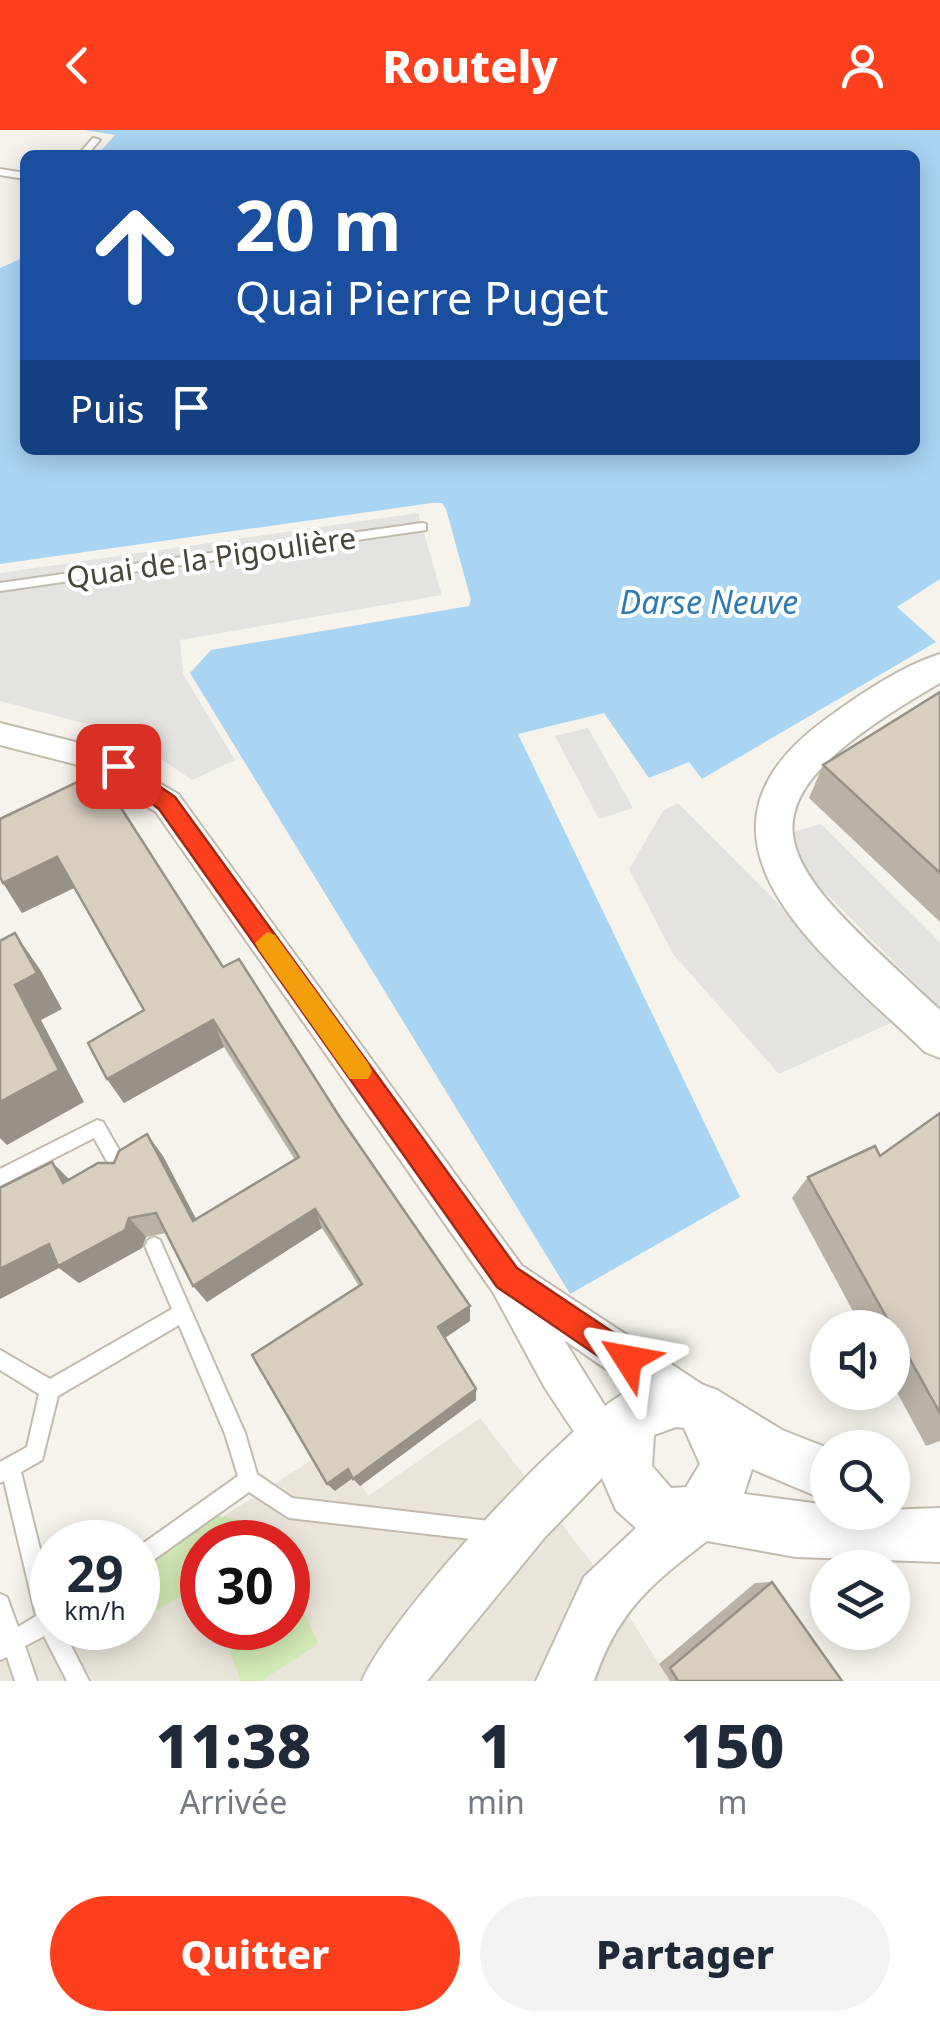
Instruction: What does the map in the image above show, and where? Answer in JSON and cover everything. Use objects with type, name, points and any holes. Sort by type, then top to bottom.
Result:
[{"type":"street","points":[[940,667],[866,710],[808,753],[776,800],[775,852],[811,909],[940,1038]]},
{"type":"street","points":[[0,734],[52,742],[118,766],[167,803],[507,1278],[560,1372],[621,1425],[626,1433],[622,1458],[630,1484],[660,1512],[679,1517],[698,1513],[806,1531],[940,1532]]},
{"type":"street","points":[[507,1278],[703,1411],[762,1447],[810,1467]]},
{"type":"street","points":[[391,1681],[528,1518],[621,1425],[658,1401],[680,1401],[703,1411],[723,1442],[726,1478],[716,1500],[611,1588],[593,1614],[566,1680]]},
{"type":"street","points":[[910,1516],[940,1532]]},
{"type":"lane","points":[[87,150],[96,140]]},
{"type":"lane","name":"Quai de la Pigoulière","points":[[0,587],[422,527]]},
{"type":"lane","points":[[0,1178],[97,1128],[124,1175]]},
{"type":"lane","points":[[154,1246],[235,1433],[249,1480],[290,1508],[528,1518]]},
{"type":"lane","points":[[30,1554],[5,1470],[34,1453],[50,1390],[184,1312]]},
{"type":"lane","points":[[0,1359],[50,1390]]},
{"type":"lane","points":[[160,1543],[249,1480]]},
{"type":"lane","points":[[0,1604],[5,1646],[26,1681]]},
{"type":"lane","points":[[5,1646],[30,1632]]},
{"type":"lane","points":[[64,1650],[78,1681]]},
{"type":"shaded area","points":[[418,513],[442,595],[180,640],[183,674],[235,760],[192,780],[124,734],[0,701],[0,573]]},
{"type":"shaded area","points":[[588,728],[633,808],[599,819],[555,736]]},
{"type":"shaded area","points":[[678,803],[895,1021],[779,1074],[673,954],[629,869],[663,811]]},
{"type":"shaded area","points":[[821,824],[940,942],[940,1009],[809,876],[792,832]]},
{"type":"shaded area","points":[[480,1418],[611,1588],[670,1681],[0,1681],[0,1656],[30,1637],[30,1650],[160,1650],[160,1556],[180,1543],[180,1650],[310,1650],[310,1520],[217,1520],[339,1443],[368,1496]]},
{"type":"green space","points":[[214,1515],[238,1520],[207,1520]]},
{"type":"green space","points":[[180,1538],[180,1597],[160,1609],[160,1552]]},
{"type":"green space","points":[[310,1625],[318,1644],[310,1649]]},
{"type":"green space","points":[[229,1650],[309,1650],[261,1681],[241,1681]]},
{"type":"water","name":"Darse Neuve","points":[[85,130],[940,130],[940,579],[897,607],[936,642],[702,779],[689,762],[649,778],[604,713],[518,734],[740,1197],[570,1294],[190,673],[211,650],[469,606],[471,600],[446,509],[442,503],[432,503],[0,564],[0,268],[20,259],[20,455],[920,455],[920,150],[102,150],[115,135]]},
{"type":"building","points":[[940,692],[940,873],[823,765]]},
{"type":"building","points":[[98,772],[223,967],[239,959],[341,1119],[470,1306],[438,1327],[476,1389],[353,1479],[348,1469],[327,1484],[252,1355],[362,1284],[315,1209],[193,1286],[156,1213],[129,1218],[125,1230],[58,1266],[49,1244],[0,1269],[0,1188],[52,1162],[63,1183],[98,1163],[114,1163],[119,1151],[147,1134],[193,1221],[299,1157],[213,1020],[107,1079],[88,1043],[144,1010],[57,857],[3,883],[0,819]]},
{"type":"building","points":[[15,933],[37,973],[15,985],[59,1070],[0,1102],[0,941]]},
{"type":"building","points":[[940,1113],[940,1413],[910,1359],[910,1310],[882,1310],[808,1177],[875,1146],[880,1156]]},
{"type":"building","points":[[772,1582],[810,1636],[810,1650],[820,1650],[842,1681],[678,1681],[670,1668]]},
{"type":"slow traffic","points":[[267,943],[359,1071]]},
{"type":"route","points":[[118,766],[167,803],[507,1278],[628,1359]]}]
